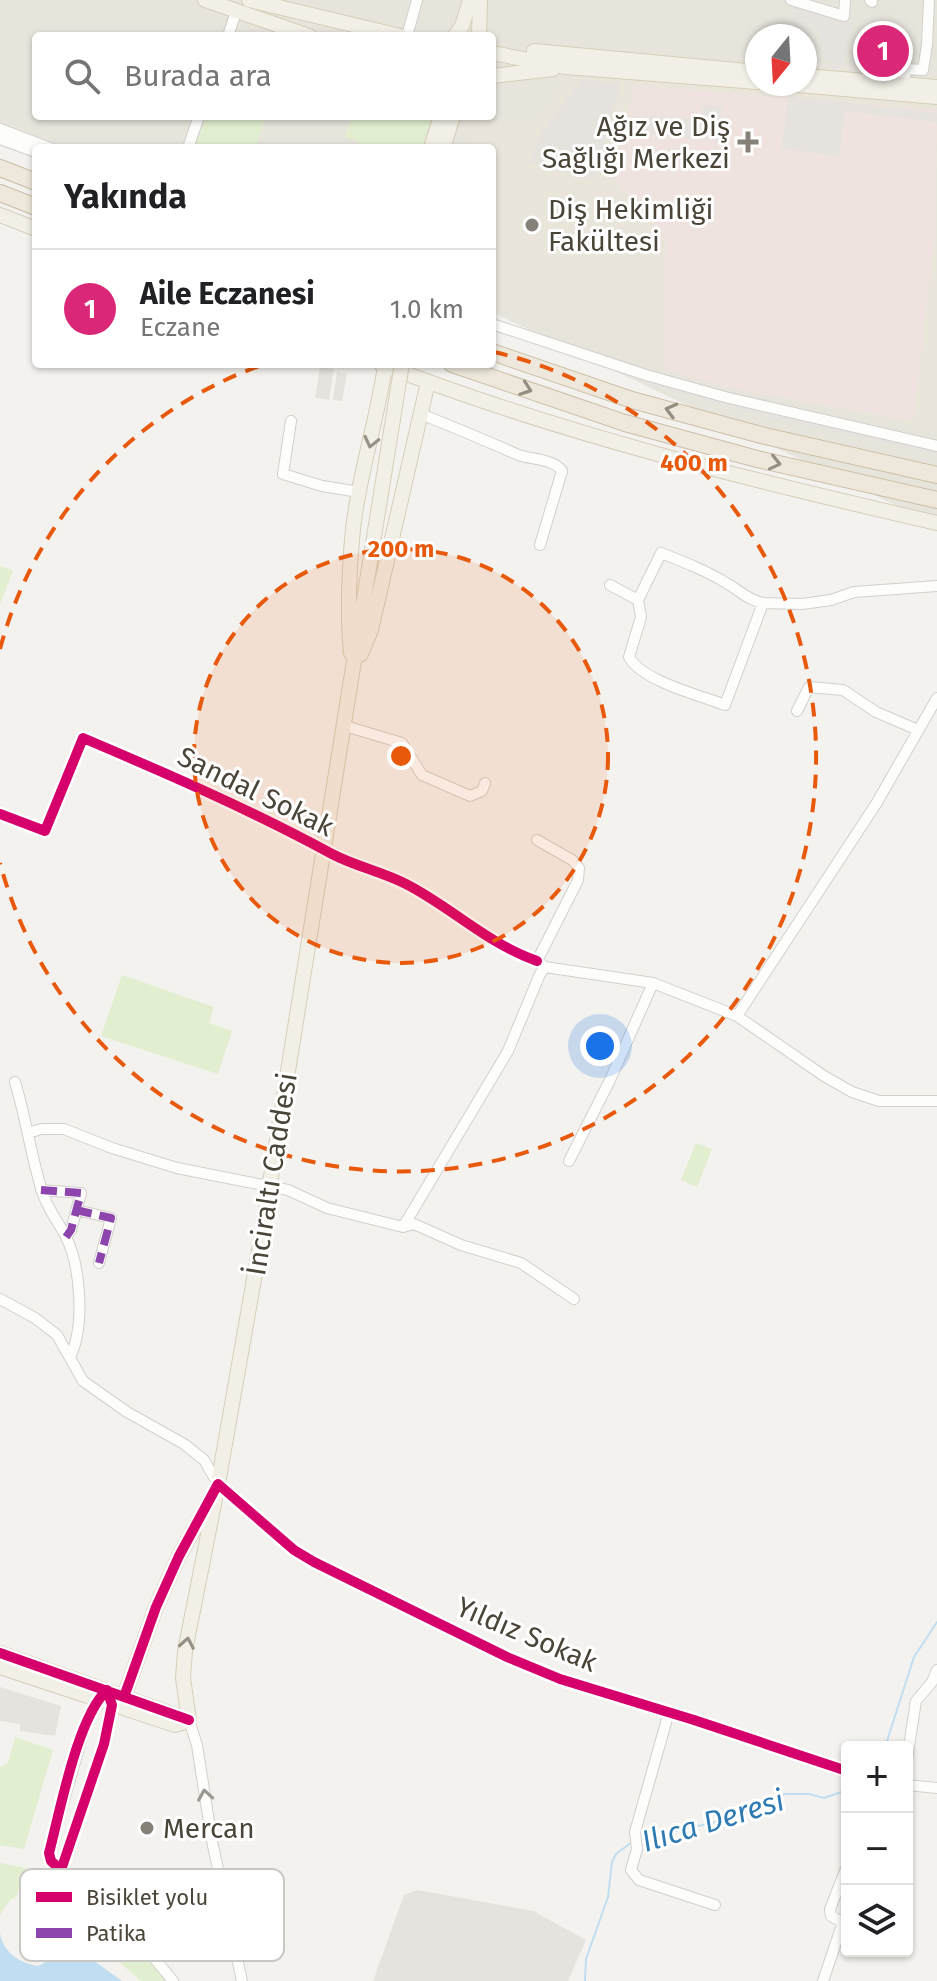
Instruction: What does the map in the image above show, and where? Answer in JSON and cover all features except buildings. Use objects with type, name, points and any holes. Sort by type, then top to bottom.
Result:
[{"type":"highway","points":[[0,168],[32,180]]},
{"type":"highway","points":[[0,193],[32,205]]},
{"type":"highway","points":[[496,353],[632,400],[765,436],[937,475]]},
{"type":"highway","points":[[464,368],[625,423],[757,459],[937,500]]},
{"type":"main road","points":[[205,0],[297,32]]},
{"type":"main road","points":[[249,0],[383,32]]},
{"type":"main road","points":[[458,32],[473,2]]},
{"type":"main road","points":[[473,2],[478,32]]},
{"type":"main road","points":[[496,44],[566,61],[745,71]]},
{"type":"main road","points":[[496,53],[745,81]]},
{"type":"main road","points":[[496,75],[566,61]]},
{"type":"main road","points":[[817,77],[902,84],[921,78],[937,87]]},
{"type":"main road","points":[[817,87],[937,97]]},
{"type":"main road","points":[[432,144],[442,120]]},
{"type":"main road","points":[[442,144],[443,120]]},
{"type":"main road","points":[[444,144],[453,120]]},
{"type":"main road","points":[[454,144],[455,120]]},
{"type":"main road","points":[[0,215],[32,227]]},
{"type":"main road","points":[[353,673],[348,626],[353,529],[380,402],[383,368]]},
{"type":"main road","points":[[391,368],[616,443],[937,523]]},
{"type":"main road","name":"İnciraltı Caddesi","points":[[189,1720],[183,1678],[185,1651],[218,1484],[269,1185],[401,368]]},
{"type":"main road","points":[[353,673],[371,630],[428,382]]},
{"type":"main road","points":[[118,1701],[179,1556],[218,1484]]},
{"type":"main road","points":[[0,1653],[175,1725],[189,1720]]},
{"type":"main road","points":[[0,1667],[102,1695]]},
{"type":"street","points":[[797,1],[844,16],[845,0]]},
{"type":"street","points":[[921,78],[927,45],[929,0]]},
{"type":"street","points":[[408,32],[414,1]]},
{"type":"street","points":[[229,32],[236,12]]},
{"type":"street","points":[[189,144],[198,120]]},
{"type":"street","points":[[0,129],[39,144]]},
{"type":"street","points":[[0,139],[32,151]]},
{"type":"street","points":[[496,325],[646,375],[725,397],[937,446]]},
{"type":"street","points":[[421,414],[492,441],[518,455],[558,466],[562,471],[540,545]]},
{"type":"street","points":[[291,421],[283,474],[322,486],[359,492]]},
{"type":"street","points":[[763,603],[725,705],[648,675],[633,665],[629,657],[641,617],[638,600],[661,553],[700,568],[750,600],[763,603],[802,604],[831,600],[854,592],[937,586]]},
{"type":"street","points":[[610,585],[638,600]]},
{"type":"street","points":[[797,711],[809,687],[843,690],[876,712],[918,730]]},
{"type":"street","points":[[737,1016],[876,804],[935,706]]},
{"type":"street","points":[[345,726],[402,743],[422,775],[470,796],[482,791],[485,783]]},
{"type":"street","name":"Sandal Sokak","points":[[0,814],[45,831],[83,738],[203,788],[332,854],[406,884],[450,908],[498,943],[541,964],[653,983],[737,1016],[852,1092],[879,1101],[937,1101]]},
{"type":"street","points":[[403,1227],[508,1051],[540,974],[541,964],[578,880],[579,868],[572,860],[537,840]]},
{"type":"street","points":[[569,1161],[610,1080],[653,983]]},
{"type":"street","points":[[15,1082],[41,1190],[49,1211],[66,1237],[78,1290],[80,1318],[70,1357]]},
{"type":"street","points":[[28,1133],[41,1129],[64,1129],[177,1168],[269,1185],[327,1208],[403,1227],[414,1224],[461,1245],[521,1263],[574,1299]]},
{"type":"street","points":[[41,1190],[81,1193],[71,1230],[66,1237]]},
{"type":"street","points":[[76,1210],[111,1218],[99,1263]]},
{"type":"street","name":"Yıldız Sokak","points":[[0,1299],[35,1318],[57,1335],[83,1381],[127,1412],[194,1452],[204,1460],[218,1484],[277,1536],[314,1562],[507,1657],[560,1679],[841,1769]]},
{"type":"street","points":[[910,1741],[916,1701],[932,1682],[937,1670]]},
{"type":"street","points":[[60,1869],[51,1861],[49,1853],[84,1730],[102,1695]]},
{"type":"street","points":[[61,1869],[118,1701]]},
{"type":"street","points":[[669,1712],[635,1832],[637,1849],[631,1870],[639,1880],[715,1905]]},
{"type":"street","name":"İnciraltı Caddesi","points":[[189,1720],[197,1745],[218,1869]]},
{"type":"street","points":[[913,1786],[937,1788]]},
{"type":"street","points":[[823,1981],[842,1925],[831,1916],[830,1909],[841,1881]]},
{"type":"street","points":[[157,1961],[173,1981]]},
{"type":"street","name":"İnciraltı Caddesi","points":[[238,1961],[242,1981]]},
{"type":"shaded area","points":[[0,0],[937,0],[937,525],[496,314],[496,144],[54,144],[0,125]]},
{"type":"shaded area","points":[[797,3],[852,22],[841,76],[831,75],[832,62],[823,60],[824,54],[820,53],[822,31],[817,30],[817,24],[789,24]]},
{"type":"shaded area","points":[[577,74],[745,88],[745,96],[817,96],[817,93],[937,103],[937,430],[720,386],[620,355],[496,308],[496,144],[465,144],[467,122],[538,124],[552,102]]},
{"type":"shaded area","points":[[581,80],[621,83],[595,180],[530,163],[539,135]]},
{"type":"shaded area","points":[[634,85],[937,110],[935,235],[913,421],[720,386],[663,369],[666,239],[615,180]]},
{"type":"shaded area","points":[[788,96],[937,113],[937,122],[845,111],[839,156],[782,149]]},
{"type":"shaded area","points":[[704,105],[722,107],[719,141],[645,134],[646,115],[697,120]]},
{"type":"shaded area","points":[[320,368],[334,369],[329,400],[315,398]]},
{"type":"shaded area","points":[[337,372],[347,374],[342,401],[333,400]]},
{"type":"shaded area","points":[[647,380],[778,415],[937,450],[937,454],[778,420],[646,384]]},
{"type":"shaded area","points":[[0,1687],[61,1706],[55,1736],[20,1731],[20,1724],[0,1721]]},
{"type":"shaded area","points":[[417,1890],[533,1911],[586,1940],[568,1981],[373,1981],[404,1895]]},
{"type":"green space","points":[[205,120],[265,120],[256,144],[196,144]]},
{"type":"green space","points":[[351,120],[431,120],[423,144],[358,144],[345,137]]},
{"type":"green space","points":[[0,566],[13,571],[0,604]]},
{"type":"green space","points":[[122,975],[214,1007],[209,1023],[232,1031],[218,1074],[101,1036]]},
{"type":"green space","points":[[696,1143],[712,1149],[697,1187],[681,1180]]},
{"type":"green space","points":[[15,1737],[53,1750],[24,1849],[0,1845],[0,1767],[8,1763]]},
{"type":"green space","points":[[0,1863],[26,1868],[20,1869],[16,1897],[10,1900],[0,1915]]},
{"type":"green space","points":[[118,1961],[150,1961],[167,1981],[141,1981]]},
{"type":"water","points":[[0,1933],[8,1951],[20,1961],[38,1966],[48,1961],[94,1961],[122,1981],[0,1981]]},
{"type":"waterway","name":"Ilıca Deresi","points":[[887,1741],[914,1657],[937,1622]]},
{"type":"waterway","name":"Ilıca Deresi","points":[[642,1839],[724,1820],[784,1794],[809,1794],[824,1798],[841,1792]]},
{"type":"waterway","name":"Ilıca Deresi","points":[[585,1981],[586,1959],[608,1897],[612,1862],[616,1854],[632,1842]]},
{"type":"marked path","points":[[41,1190],[81,1193],[71,1230],[66,1237]]},
{"type":"marked path","points":[[76,1210],[111,1218],[99,1263]]},
{"type":"cycle path","points":[[0,814],[45,831],[83,738],[240,807],[341,858],[406,884],[502,945],[537,961]]},
{"type":"cycle path","points":[[124,1697],[156,1607],[179,1556],[218,1484],[294,1550],[314,1562],[507,1657],[560,1679],[841,1769]]},
{"type":"cycle path","points":[[0,1653],[189,1720]]},
{"type":"cycle path","points":[[61,1869],[104,1744],[112,1705],[107,1690]]},
{"type":"cycle path","points":[[60,1869],[51,1861],[49,1853],[64,1791],[78,1743],[96,1703],[107,1690]]},
{"type":"place","name":"Aile Eczanesi","points":[[883,51]]},
{"type":"place","name":"Ağız ve Diş Sağlığı Merkezi","points":[[748,142]]},
{"type":"place","name":"Diş Hekimliği Fakültesi","points":[[532,225]]},
{"type":"place","name":"Mercan","points":[[147,1828]]}]
